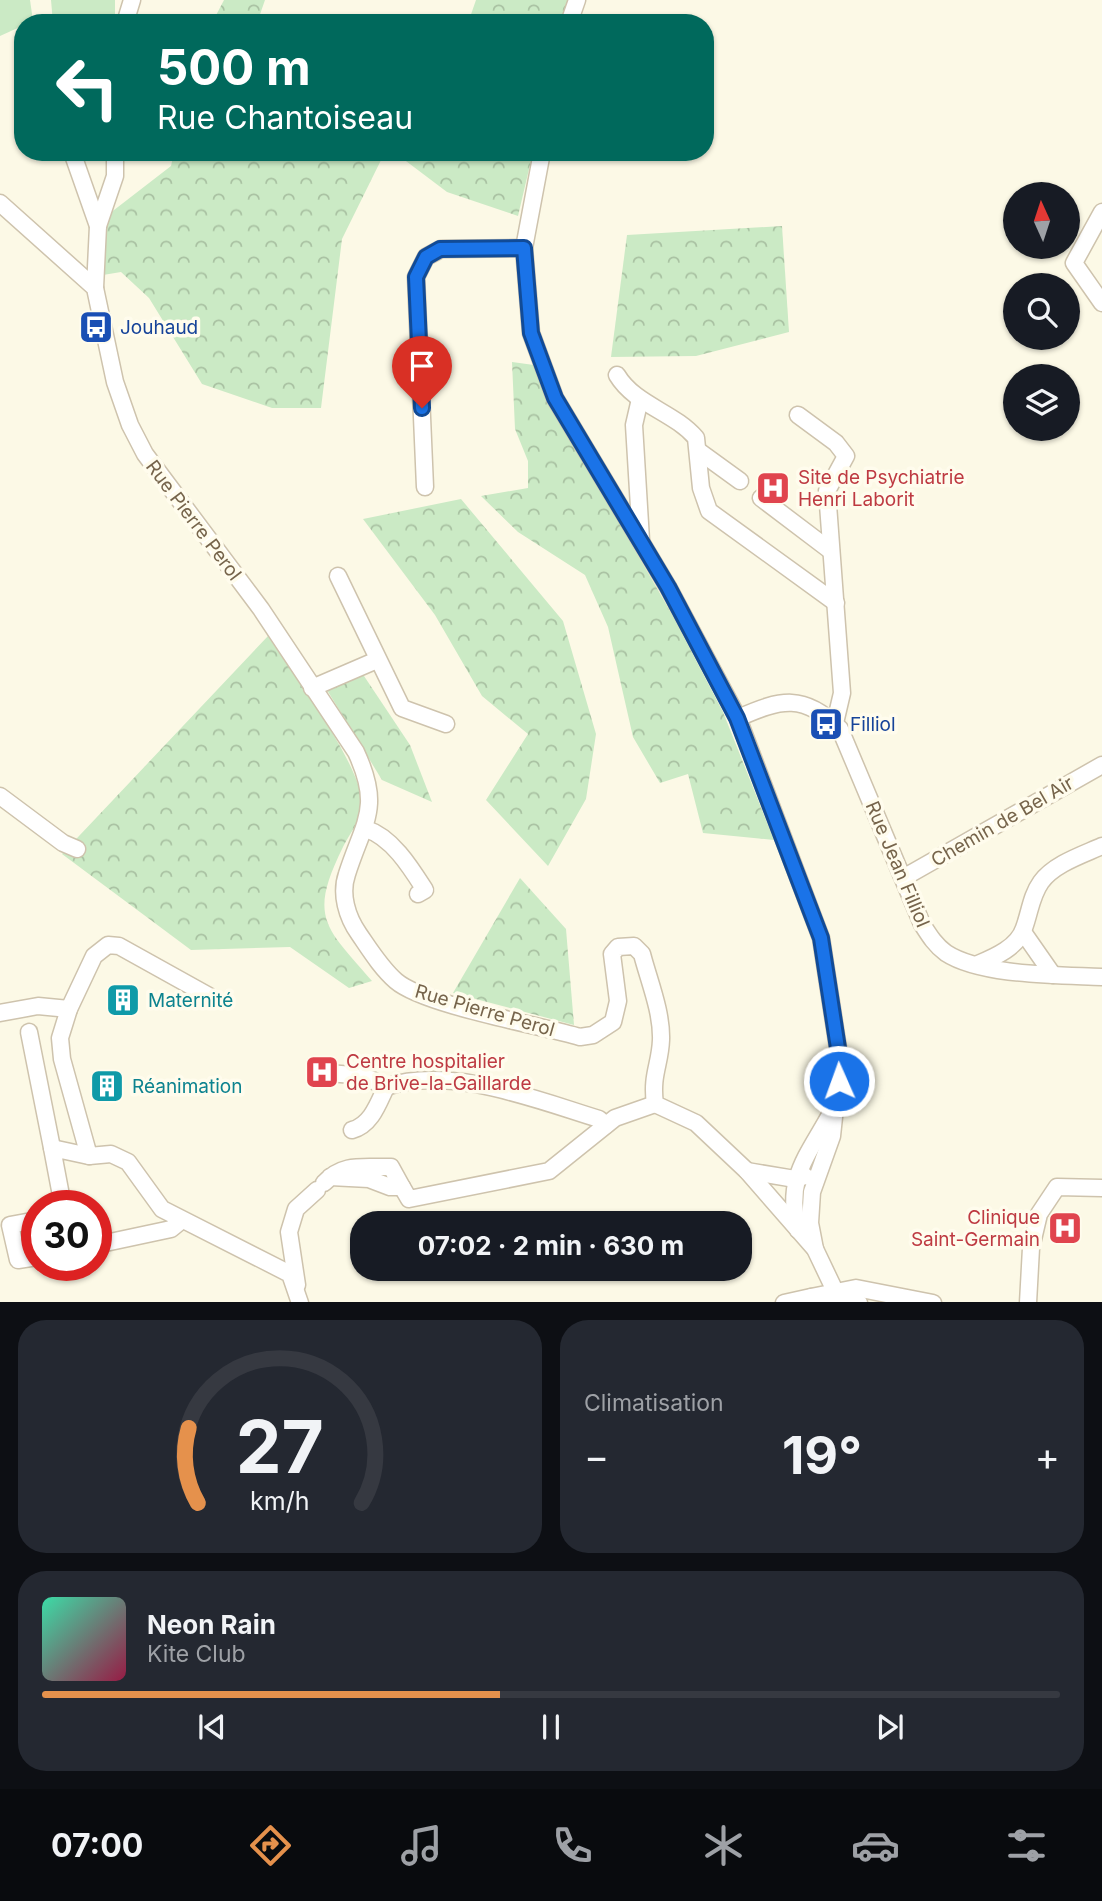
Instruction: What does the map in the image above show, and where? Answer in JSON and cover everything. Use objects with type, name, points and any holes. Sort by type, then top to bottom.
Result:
[{"type":"street","points":[[75,161],[98,226]]},
{"type":"street","points":[[98,226],[115,176],[115,161]]},
{"type":"street","points":[[540,161],[524,248],[531,333],[555,398],[641,542],[737,718],[821,938],[840,1061],[838,1101],[832,1136],[812,1192],[810,1223],[815,1249],[840,1299]]},
{"type":"street","points":[[0,203],[95,288]]},
{"type":"street","points":[[1102,212],[1074,263],[1102,303]]},
{"type":"street","name":"Rue Pierre Perol","points":[[98,226],[95,288],[116,382],[130,425],[145,454],[261,608],[356,752],[367,774],[371,804],[366,829],[345,877],[344,900],[355,928],[386,972],[410,990],[580,1037],[606,1029],[617,1013],[612,954],[618,947],[635,946],[642,954],[661,1027],[661,1043],[652,1082],[655,1104]]},
{"type":"street","points":[[425,487],[416,277],[426,257],[440,249],[524,248]]},
{"type":"street","points":[[618,375],[627,389],[681,423],[696,438],[701,488],[709,511],[836,603]]},
{"type":"street","points":[[640,399],[634,425],[641,542]]},
{"type":"street","points":[[737,718],[763,707],[792,702],[816,709],[835,723],[842,693],[827,491],[846,456],[836,443],[798,415]]},
{"type":"street","points":[[699,452],[740,481]]},
{"type":"street","points":[[761,498],[831,551]]},
{"type":"street","points":[[338,576],[402,708],[446,723]]},
{"type":"street","points":[[312,688],[377,660]]},
{"type":"street","name":"Rue Jean Filliol","points":[[835,723],[851,750],[903,878],[933,941],[947,954],[1018,973],[1102,977]]},
{"type":"street","name":"Chemin de Bel Air","points":[[903,878],[1102,765]]},
{"type":"street","points":[[0,796],[63,843],[77,849]]},
{"type":"street","points":[[366,829],[392,846],[411,866],[425,890],[418,894]]},
{"type":"street","points":[[978,964],[1001,954],[1023,932],[1033,895],[1042,879],[1066,863],[1102,846]]},
{"type":"street","points":[[1023,932],[1052,975]]},
{"type":"street","points":[[89,1156],[62,1059],[60,1038],[69,1009],[94,956],[108,945],[119,946],[209,996]]},
{"type":"street","points":[[0,1013],[38,1006],[69,1009]]},
{"type":"street","points":[[29,1032],[60,1190]]},
{"type":"street","points":[[329,1073],[363,1076],[386,1087]]},
{"type":"street","points":[[352,1130],[362,1128],[386,1087],[403,1081],[456,1080],[599,1119],[606,1125]]},
{"type":"street","points":[[800,1235],[792,1206],[795,1179],[838,1101]]},
{"type":"street","points":[[299,1297],[289,1232],[296,1209],[324,1183],[369,1179],[390,1187],[402,1187],[409,1199],[549,1171],[615,1118],[655,1104],[696,1123],[747,1171],[800,1235],[815,1249]]},
{"type":"street","points":[[52,1148],[89,1156],[111,1154],[128,1162],[162,1209],[290,1274],[299,1297]]},
{"type":"street","points":[[747,1171],[795,1179],[818,1172]]},
{"type":"street","points":[[1028,1302],[1031,1248],[1039,1214],[1058,1186],[1102,1188]]},
{"type":"street","points":[[112,1242],[171,1229],[181,1220]]},
{"type":"street","points":[[21,1223],[10,1225],[18,1261],[21,1260]]},
{"type":"street","points":[[789,1302],[811,1297],[840,1299],[856,1288],[928,1302]]},
{"type":"green space","points":[[0,0],[30,0],[32,14],[14,14],[14,30],[0,36]]},
{"type":"green space","points":[[51,0],[115,0],[115,14],[52,14]]},
{"type":"green space","points":[[224,0],[265,0],[260,14],[217,14]]},
{"type":"green space","points":[[476,0],[570,0],[567,14],[471,14]]},
{"type":"green space","points":[[172,161],[381,161],[342,239],[321,408],[272,408],[202,384],[149,298],[121,272],[103,275],[105,217],[171,166]]},
{"type":"green space","points":[[406,161],[531,161],[518,216],[447,192]]},
{"type":"green space","points":[[782,226],[789,332],[696,356],[611,357],[627,235]]},
{"type":"green space","points":[[512,362],[534,365],[546,395],[674,618],[723,712],[774,840],[703,833],[688,774],[660,783],[633,737],[608,627],[585,575],[518,532],[481,496],[528,488],[528,461],[515,429]]},
{"type":"green space","points":[[461,499],[563,621],[596,734],[586,799],[548,866],[486,800],[528,734],[482,696],[435,615],[363,519]]},
{"type":"green space","points":[[268,636],[325,720],[352,770],[360,791],[361,813],[332,871],[324,906],[333,933],[372,981],[349,988],[290,947],[191,950],[62,854]]},
{"type":"green space","points":[[362,673],[410,745],[432,802],[382,780],[327,690]]},
{"type":"green space","points":[[520,878],[566,929],[574,1025],[453,993]]},
{"type":"place","name":"Jouhaud","points":[[96,327]]},
{"type":"place","name":"Site de Psychiatrie Henri Laborit","points":[[773,488]]},
{"type":"place","name":"Filliol","points":[[826,724]]},
{"type":"place","name":"Maternité","points":[[123,1000]]},
{"type":"place","name":"Centre hospitalier de Brive-la-Gaillarde","points":[[322,1072]]},
{"type":"place","name":"Réanimation","points":[[107,1086]]},
{"type":"place","name":"Clinique Saint-Germain","points":[[1065,1228]]},
{"type":"route","points":[[422,408],[416,277],[426,257],[440,249],[524,248],[523,272],[531,333],[555,398],[668,587],[737,718],[821,938],[840,1061],[839,1081]]}]
